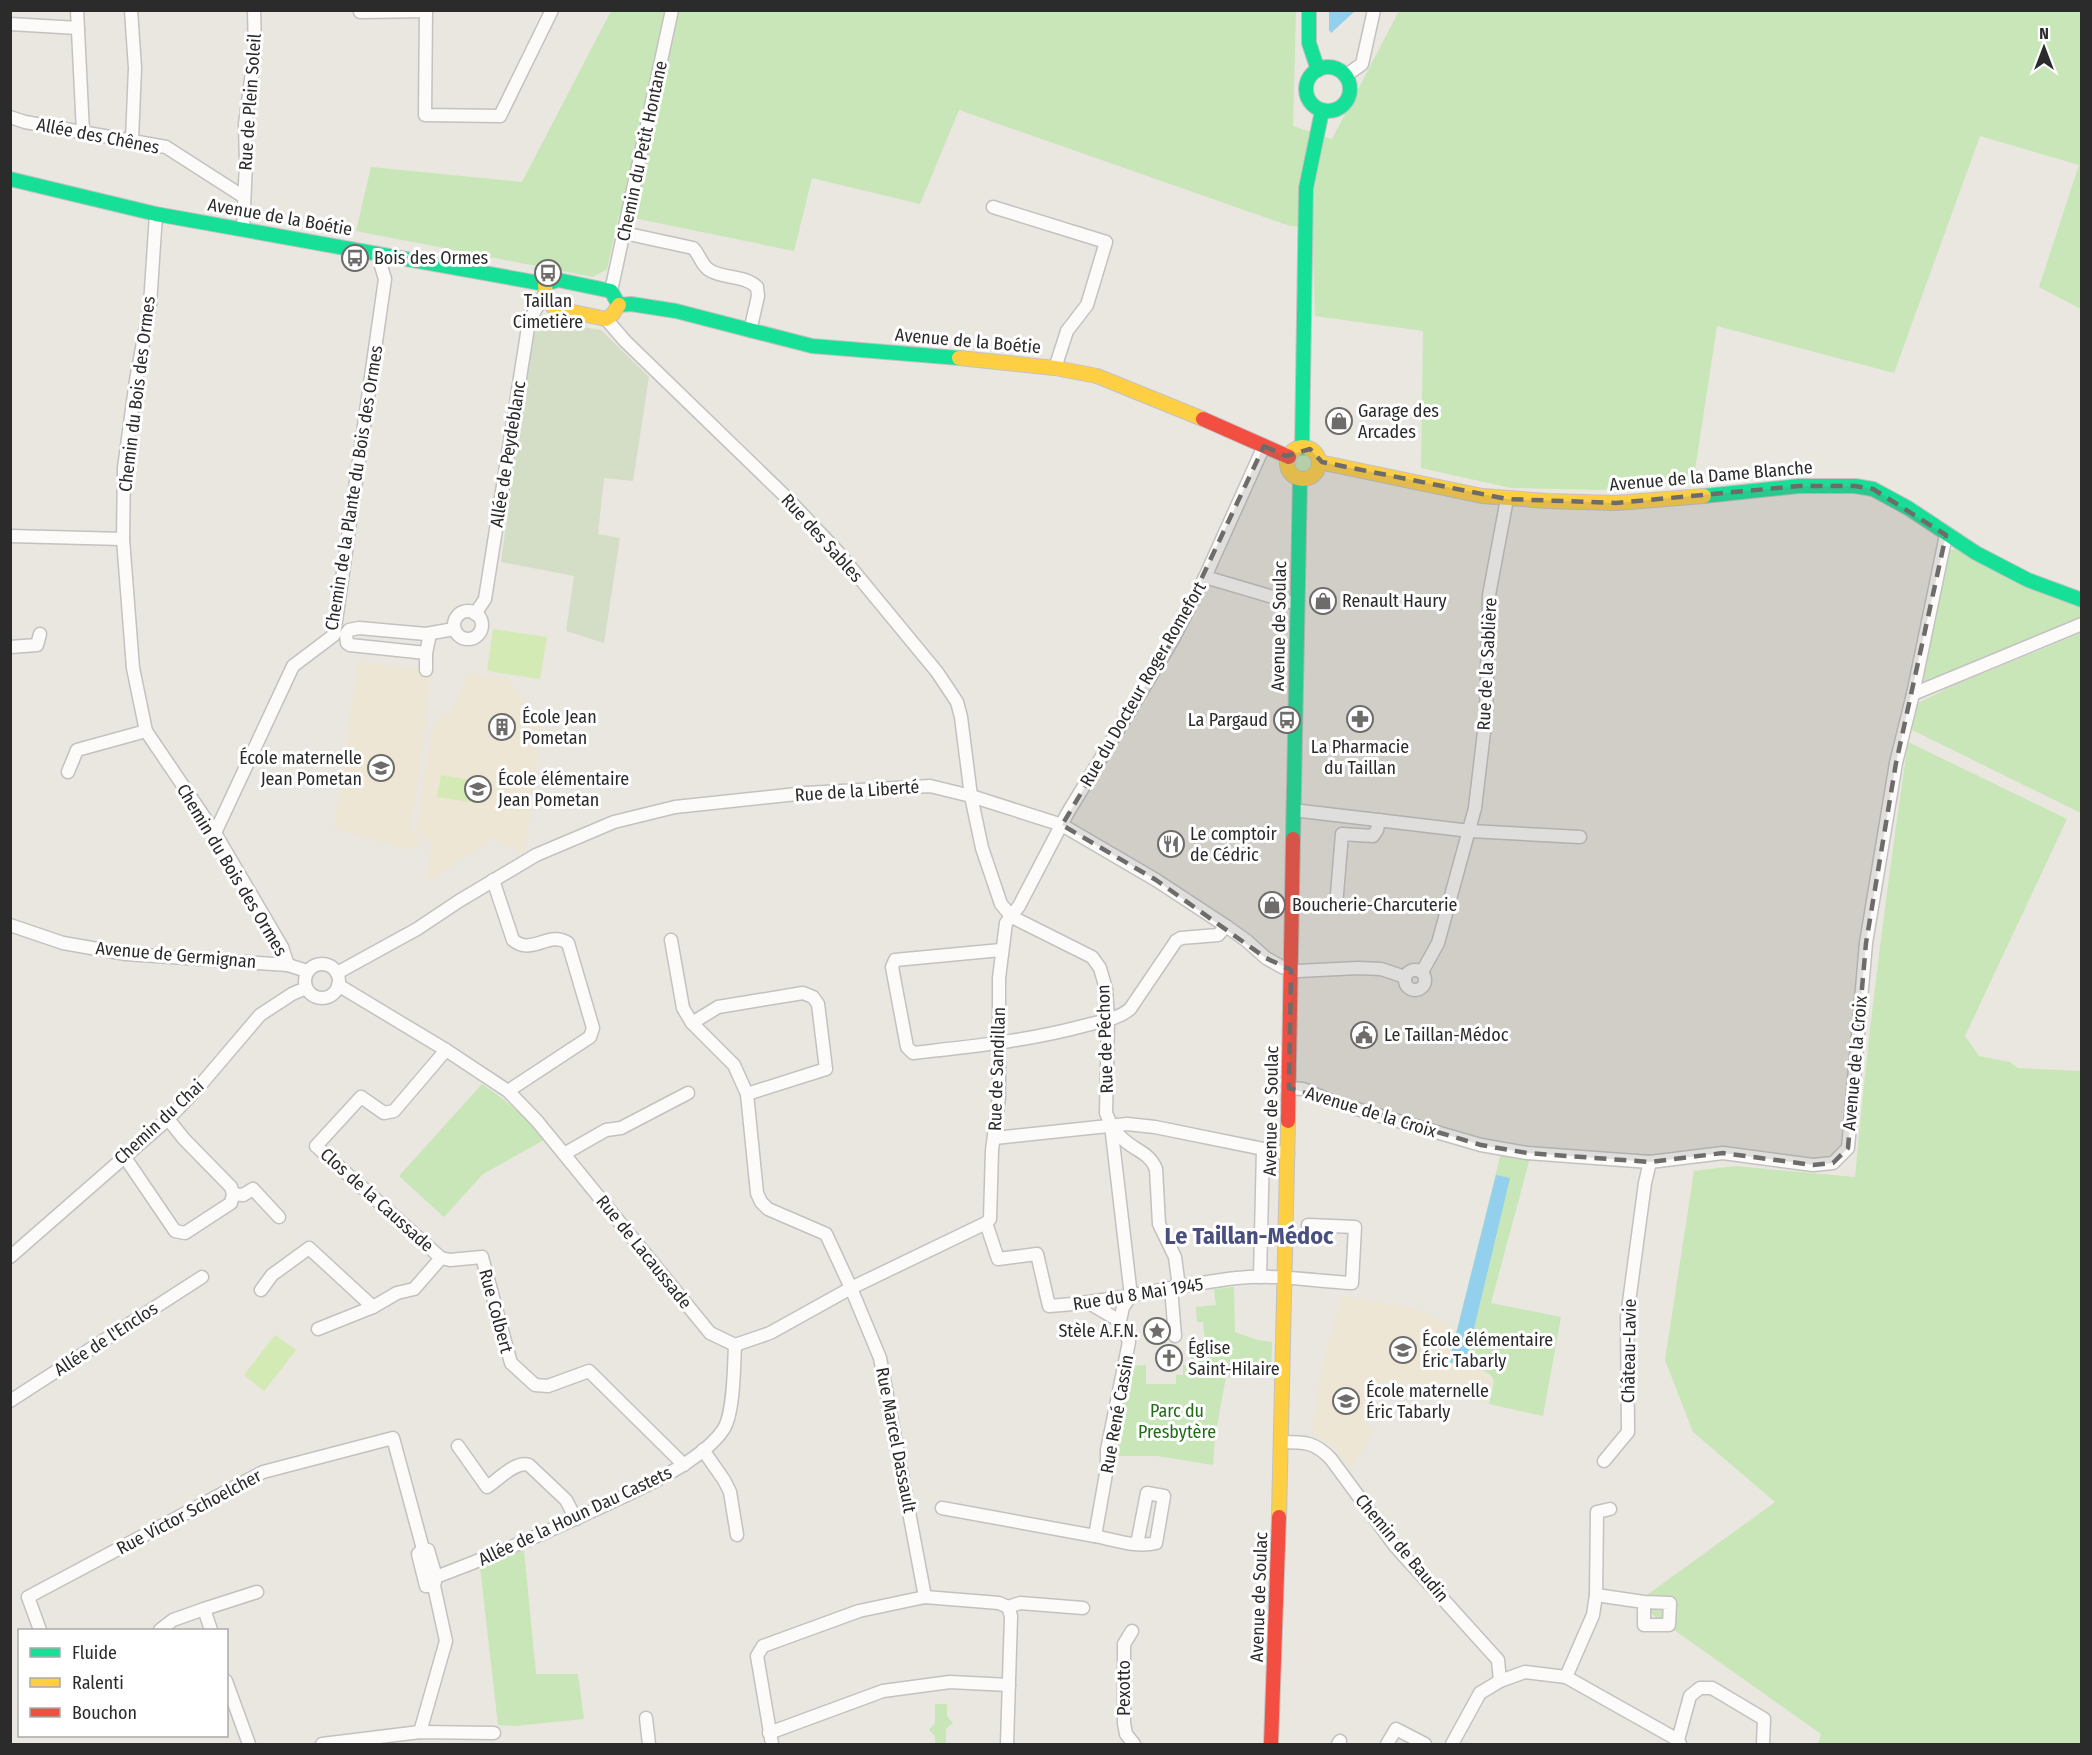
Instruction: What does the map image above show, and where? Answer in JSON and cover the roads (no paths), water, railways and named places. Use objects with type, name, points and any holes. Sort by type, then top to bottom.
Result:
[{"type":"main road","points":[[1309,10],[1309,44],[1318,70]]},
{"type":"main road","points":[[1330,68],[1340,71],[1345,76],[1350,86],[1350,93],[1344,104],[1338,109],[1322,111],[1312,105],[1306,89],[1312,75],[1318,70],[1330,68]]},
{"type":"main road","points":[[1302,448],[1306,188],[1322,111]]},
{"type":"main road","name":"Avenue de la Boétie","points":[[10,178],[156,214],[377,253],[545,290]]},
{"type":"main road","points":[[558,280],[611,291],[625,304],[606,319],[554,308],[548,303],[545,290],[558,280]]},
{"type":"main road","name":"Avenue de la Boétie","points":[[625,304],[676,312],[812,346],[942,355],[1055,368],[1097,376],[1171,405],[1289,457]]},
{"type":"main road","points":[[1302,448],[1314,451],[1319,462],[1315,474],[1310,478],[1300,479],[1289,470],[1289,457],[1293,451],[1302,448]]},
{"type":"main road","name":"Avenue de la Dame Blanche","points":[[1319,462],[1482,496],[1507,499],[1616,503],[1799,486],[1855,486],[1873,489],[1908,508],[1946,535],[2028,580],[2082,600]]},
{"type":"main road","name":"Avenue de Soulac","points":[[1271,1744],[1282,1442],[1300,479]]},
{"type":"street","points":[[77,10],[83,132]]},
{"type":"street","points":[[131,10],[135,68],[132,140]]},
{"type":"street","name":"Rue de Plein Soleil","points":[[243,229],[245,124],[255,50],[254,10]]},
{"type":"street","points":[[360,10],[360,12],[426,11],[425,115],[500,116],[552,10]]},
{"type":"street","name":"Chemin du Petit Hontane","points":[[611,291],[672,10]]},
{"type":"street","points":[[1345,76],[1362,64],[1374,10]]},
{"type":"street","points":[[10,24],[78,28]]},
{"type":"street","name":"Allée des Chênes","points":[[10,117],[25,122],[166,147],[244,196]]},
{"type":"street","points":[[993,207],[1106,242],[1087,305],[1066,331],[1055,368]]},
{"type":"street","name":"Chemin du Bois des Ormes","points":[[156,214],[150,305],[123,468],[123,539],[133,668],[146,731],[215,833],[282,947],[288,965]]},
{"type":"street","points":[[624,233],[693,248],[710,271],[750,281],[757,287],[758,296],[750,331]]},
{"type":"street","name":"Chemin de la Plante du Bois des Ormes","points":[[215,833],[293,666],[334,636],[385,279],[377,253]]},
{"type":"street","name":"Allée de Peydeblanc","points":[[426,653],[350,645],[347,643],[346,634],[349,630],[359,628],[430,634],[454,629],[460,637],[469,640],[481,632],[482,624],[475,614],[485,599],[529,321],[545,290]]},
{"type":"street","name":"Rue des Sables","points":[[606,319],[625,341],[787,498],[838,552],[937,672],[957,702],[971,796]]},
{"type":"street","name":"Rue du Docteur Roger Romefort","points":[[1012,917],[1062,825],[1172,641],[1206,576],[1264,446]]},
{"type":"street","name":"Rue de la Sablière","points":[[1405,977],[1412,970],[1422,972],[1438,943],[1475,808],[1486,715],[1489,595],[1507,499]]},
{"type":"street","name":"Avenue de la Croix","points":[[1289,1088],[1303,1089],[1336,1102],[1481,1145],[1539,1155],[1650,1162],[1723,1153],[1813,1165],[1833,1163],[1848,1148],[1866,943],[1896,763],[1913,694],[1946,535]]},
{"type":"street","points":[[10,536],[123,539]]},
{"type":"street","points":[[1206,576],[1297,604]]},
{"type":"street","points":[[454,629],[455,619],[460,613],[470,611],[475,614]]},
{"type":"street","points":[[1913,694],[2082,624]]},
{"type":"street","points":[[10,647],[37,645],[40,634]]},
{"type":"street","points":[[426,670],[426,653],[430,634]]},
{"type":"street","points":[[68,772],[77,750],[146,731]]},
{"type":"street","name":"Rue de la Liberté","points":[[337,979],[536,855],[614,822],[675,807],[806,793],[930,786],[971,796],[1062,825],[1156,880],[1226,926],[1266,958],[1282,967],[1291,970],[1381,969],[1405,977]]},
{"type":"street","points":[[971,796],[982,848],[1001,904],[1012,917]]},
{"type":"street","points":[[1293,810],[1470,831],[1580,837]]},
{"type":"street","points":[[1336,906],[1342,834],[1373,836],[1379,820]]},
{"type":"street","points":[[494,880],[513,940],[525,947],[557,939],[568,943],[593,1028],[590,1037],[508,1091]]},
{"type":"street","name":"Rue de Sandillan","points":[[986,1223],[990,1219],[992,1150],[999,1097],[1001,950],[1006,923],[1012,917]]},
{"type":"street","name":"Rue de Péchon","points":[[1012,917],[1092,957],[1104,977],[1108,1019],[1106,1113],[1111,1125],[1131,1296]]},
{"type":"street","name":"Avenue de Germignan","points":[[10,925],[63,943],[126,954],[288,965],[307,971]]},
{"type":"street","points":[[1001,950],[895,960],[892,967],[906,1047],[913,1053],[999,1044],[1121,1016],[1130,1008],[1176,941],[1181,938],[1218,935],[1226,926]]},
{"type":"street","points":[[671,940],[683,1008],[692,1023],[734,1065],[747,1094],[826,1069],[818,1004],[813,997],[803,993],[718,1007],[692,1023]]},
{"type":"street","points":[[324,964],[333,968],[337,979],[335,992],[324,998],[315,997],[306,988],[307,971],[316,965],[324,964]]},
{"type":"street","name":"Rue de Lacaussade","points":[[337,979],[508,1091],[537,1120],[710,1333],[735,1345]]},
{"type":"street","name":"Chemin du Chai","points":[[10,1257],[168,1119],[197,1089],[260,1015],[292,994],[306,988]]},
{"type":"street","name":"Clos de la Caussade","points":[[441,1258],[316,1146],[361,1097],[384,1113],[394,1111],[446,1050]]},
{"type":"street","points":[[564,1154],[606,1130],[621,1128],[688,1093]]},
{"type":"street","name":"Rue Marcel Dassault","points":[[747,1094],[757,1193],[761,1202],[768,1209],[826,1234],[880,1358],[925,1597]]},
{"type":"street","points":[[123,1156],[172,1228],[180,1233],[185,1233],[231,1203],[233,1194],[231,1187],[184,1139],[168,1119]]},
{"type":"street","points":[[995,1138],[1127,1124],[1288,1154]]},
{"type":"street","points":[[1111,1125],[1124,1140],[1148,1156],[1156,1169],[1159,1224],[1174,1257],[1175,1336]]},
{"type":"street","points":[[1260,1277],[1263,1149]]},
{"type":"street","name":"Château-Lavie","points":[[1604,1461],[1628,1432],[1627,1317],[1645,1183],[1650,1162]]},
{"type":"street","points":[[233,1194],[243,1195],[253,1190],[279,1217]]},
{"type":"street","points":[[735,1345],[770,1333],[851,1287],[986,1223]]},
{"type":"street","name":"Rue du 8 Mai 1945","points":[[986,1223],[998,1259],[1037,1254],[1049,1306],[1089,1303],[1238,1278],[1285,1278],[1352,1283],[1355,1227],[1308,1225]]},
{"type":"street","points":[[261,1290],[272,1275],[309,1248],[373,1307]]},
{"type":"street","name":"Rue Colbert","points":[[441,1258],[450,1260],[482,1257],[511,1363],[535,1385],[548,1386],[589,1371],[684,1465]]},
{"type":"street","points":[[318,1329],[373,1307],[397,1293],[414,1289],[441,1258]]},
{"type":"street","name":"Allée de l'Enclos","points":[[10,1401],[202,1277]]},
{"type":"street","points":[[1089,1303],[1120,1321],[1123,1307],[1131,1296]]},
{"type":"street","name":"Rue René Cassin","points":[[1095,1536],[1107,1468],[1107,1450],[1130,1341],[1120,1321]]},
{"type":"street","name":"Allée de la Houn Dau Castets","points":[[435,1582],[632,1493],[684,1465],[703,1450],[724,1429],[729,1416],[735,1345]]},
{"type":"street","name":"Rue Victor Schoelcher","points":[[40,1629],[28,1597],[263,1472],[393,1438],[423,1549],[428,1550],[435,1582]]},
{"type":"street","name":"Chemin de Baudin","points":[[1282,1442],[1296,1441],[1312,1444],[1322,1449],[1395,1546],[1498,1660],[1500,1681]]},
{"type":"street","points":[[458,1446],[487,1487],[518,1466],[525,1463],[530,1465],[566,1500],[576,1519]]},
{"type":"street","points":[[703,1450],[730,1492],[737,1535]]},
{"type":"street","points":[[942,1508],[1137,1544]]},
{"type":"street","points":[[1566,1677],[1593,1615],[1596,1595],[1597,1512],[1610,1509]]},
{"type":"street","points":[[420,1732],[446,1641],[435,1582]]},
{"type":"street","points":[[161,1629],[173,1620],[204,1608],[257,1592]]},
{"type":"street","points":[[1596,1595],[1644,1602]]},
{"type":"street","points":[[1009,1685],[950,1682],[883,1691],[771,1739],[757,1656],[763,1646],[859,1611],[925,1597],[999,1603],[1008,1607],[1020,1603],[1083,1608]]},
{"type":"street","points":[[1007,1744],[1011,1616],[1008,1607]]},
{"type":"street","points":[[204,1608],[211,1629]]},
{"type":"street","name":"Pexotto","points":[[1132,1631],[1125,1644],[1124,1723],[1126,1734],[1134,1744]]},
{"type":"street","points":[[1452,1744],[1480,1693],[1500,1681],[1525,1672],[1566,1677],[1679,1742],[1690,1696],[1700,1688],[1712,1688],[1764,1719],[1763,1744]]},
{"type":"street","points":[[228,1686],[249,1744]]},
{"type":"street","points":[[646,1718],[649,1744]]},
{"type":"street","points":[[1387,1744],[1396,1729],[1425,1744]]},
{"type":"street","points":[[322,1744],[371,1737],[386,1740],[420,1732],[494,1733]]},
{"type":"water","points":[[1329,10],[1355,11],[1331,33]]},
{"type":"water","points":[[1496,1175],[1510,1178],[1465,1366],[1449,1362]]},
{"type":"place","name":"Bois des Ormes","points":[[355,258]]},
{"type":"place","name":"Taillan Cimetière","points":[[548,273]]},
{"type":"place","name":"Garage des Arcades","points":[[1339,421]]},
{"type":"place","name":"Renault Haury","points":[[1323,601]]},
{"type":"place","name":"La Pharmacie du Taillan","points":[[1360,719]]},
{"type":"place","name":"La Pargaud","points":[[1287,720]]},
{"type":"place","name":"École Jean Pometan","points":[[502,727]]},
{"type":"place","name":"École maternelle Jean Pometan","points":[[381,768]]},
{"type":"place","name":"École élémentaire Jean Pometan","points":[[478,789]]},
{"type":"place","name":"Le comptoir de Cédric","points":[[1171,844]]},
{"type":"place","name":"Boucherie-Charcuterie","points":[[1272,905]]},
{"type":"place","name":"Le Taillan-Médoc","points":[[1364,1035]]},
{"type":"place","name":"Stèle A.F.N.","points":[[1157,1331]]},
{"type":"place","name":"École élémentaire Éric Tabarly","points":[[1403,1350]]},
{"type":"place","name":"Église Saint-Hilaire","points":[[1169,1358]]},
{"type":"place","name":"École maternelle Éric Tabarly","points":[[1346,1401]]},
{"type":"district","name":"Le Taillan-Médoc","points":[[1249,1236]]},
{"type":"park label","name":"Parc du Presbytère","points":[[1177,1421]]}]
